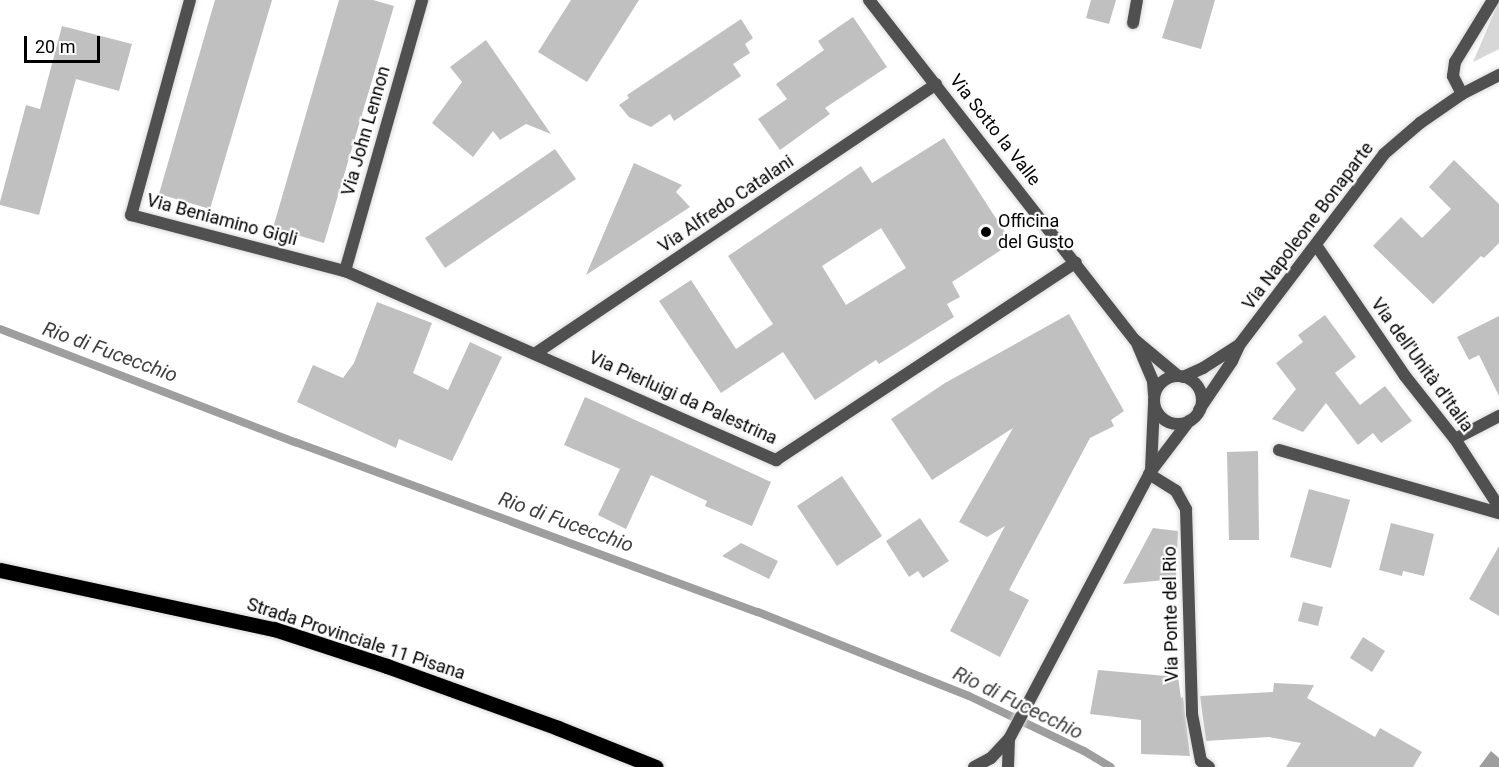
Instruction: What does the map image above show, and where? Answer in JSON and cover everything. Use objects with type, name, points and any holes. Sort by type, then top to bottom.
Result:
[{"type":"main road","name":"Strada Provinciale 11 Pisana","points":[[0,570],[274,629],[408,673],[656,767]]},
{"type":"street","name":"Via Beniamino Gigli","points":[[190,0],[131,215],[345,271]]},
{"type":"street","name":"Via John Lennon","points":[[345,271],[422,0]]},
{"type":"street","name":"Via Sotto la Valle","points":[[869,0],[1135,339],[1180,376]]},
{"type":"street","points":[[1133,23],[1137,0]]},
{"type":"street","points":[[1462,94],[1453,76],[1455,62],[1493,0]]},
{"type":"street","name":"Via Napoleone Bonaparte","points":[[974,767],[991,758],[1009,739],[1150,473],[1199,410],[1232,361],[1240,344],[1384,154],[1420,123],[1462,94],[1499,75]]},
{"type":"street","name":"Via Alfredo Catalani","points":[[536,353],[936,84]]},
{"type":"street","name":"Via dell'Unità d'Italia","points":[[1316,245],[1405,376],[1455,439],[1499,507]]},
{"type":"street","name":"Via Pierluigi da Palestrina","points":[[345,271],[776,460],[1076,262]]},
{"type":"street","name":"Via Sotto la Valle","points":[[1135,339],[1153,381],[1154,399]]},
{"type":"street","name":"Via Napoleone Bonaparte","points":[[1150,473],[1154,399],[1162,381],[1203,368],[1240,344]]},
{"type":"street","points":[[1180,376],[1195,384],[1199,390],[1199,410]]},
{"type":"street","points":[[1154,399],[1156,411],[1167,422],[1182,424],[1189,421]]},
{"type":"street","points":[[1455,439],[1499,416]]},
{"type":"street","points":[[1279,450],[1499,513]]},
{"type":"street","name":"Via Ponte del Rio","points":[[1150,473],[1176,490],[1186,509],[1192,714],[1201,761],[1209,767]]},
{"type":"street","name":"Via Napoleone Bonaparte","points":[[1008,767],[1009,739]]},
{"type":"shaded area","points":[[1499,1],[1499,49],[1473,62]]},
{"type":"shaded area","points":[[1491,751],[1499,758],[1499,767],[1479,767]]},
{"type":"building","points":[[215,0],[272,0],[210,209],[159,194]]},
{"type":"building","points":[[339,0],[373,0],[394,6],[324,243],[273,228]]},
{"type":"building","points":[[571,0],[639,0],[587,82],[538,52]]},
{"type":"building","points":[[1091,0],[1116,0],[1109,24],[1086,18]]},
{"type":"building","points":[[1174,0],[1215,0],[1201,49],[1162,38]]},
{"type":"building","points":[[853,17],[887,67],[825,108],[830,114],[780,150],[758,119],[787,99],[776,84],[824,50],[818,41]]},
{"type":"building","points":[[741,19],[753,38],[745,44],[750,53],[733,64],[741,76],[674,121],[670,114],[651,127],[629,117],[619,105],[629,98],[627,95]]},
{"type":"building","points":[[62,26],[132,44],[119,91],[76,79],[39,215],[0,205],[0,202],[26,105],[40,109]]},
{"type":"building","points":[[486,40],[551,134],[526,124],[500,140],[493,131],[473,157],[432,123],[462,82],[450,67]]},
{"type":"building","points":[[944,138],[1012,243],[952,282],[960,297],[947,304],[954,317],[879,364],[876,360],[815,400],[783,352],[721,393],[659,301],[691,280],[736,349],[773,324],[728,256],[861,166],[872,183]],"holes":[[[881,228],[906,268],[846,305],[822,266]]]},
{"type":"building","points":[[555,149],[576,179],[445,268],[425,238]]},
{"type":"building","points":[[1454,160],[1499,204],[1499,243],[1484,258],[1481,256],[1433,304],[1373,246],[1401,217],[1422,238],[1451,209],[1429,187]]},
{"type":"building","points":[[634,163],[682,185],[676,192],[690,207],[586,275]]},
{"type":"building","points":[[377,302],[432,323],[413,373],[448,390],[470,342],[502,357],[452,461],[399,439],[396,448],[297,402],[313,365],[343,378],[354,363]]},
{"type":"building","points":[[1069,314],[1124,411],[1111,420],[1114,426],[1090,438],[1009,590],[1029,600],[1000,657],[950,631],[1005,526],[987,537],[959,522],[1013,428],[932,480],[891,419],[945,383]]},
{"type":"building","points":[[1325,315],[1356,357],[1335,373],[1360,405],[1385,386],[1412,421],[1381,443],[1373,433],[1358,445],[1326,403],[1303,432],[1272,419],[1296,389],[1276,363],[1303,342],[1298,335]]},
{"type":"building","points":[[1499,316],[1499,396],[1479,355],[1469,360],[1457,337]]},
{"type":"building","points":[[585,397],[771,482],[752,526],[705,506],[707,501],[651,475],[626,529],[598,515],[620,469],[564,445]]},
{"type":"building","points":[[1258,451],[1259,540],[1229,540],[1227,452]]},
{"type":"building","points":[[842,476],[882,536],[837,566],[797,506]]},
{"type":"building","points":[[1309,489],[1350,500],[1331,568],[1290,557]]},
{"type":"building","points":[[920,518],[949,561],[923,578],[918,571],[909,577],[886,541]]},
{"type":"building","points":[[1391,523],[1434,534],[1424,576],[1403,571],[1402,576],[1379,570]]},
{"type":"building","points":[[1153,528],[1178,531],[1176,579],[1123,584]]},
{"type":"building","points":[[741,543],[778,561],[769,579],[722,556]]},
{"type":"building","points":[[1499,546],[1499,616],[1469,599]]},
{"type":"building","points":[[1303,602],[1323,607],[1318,626],[1298,621]]},
{"type":"building","points":[[1363,637],[1385,651],[1372,672],[1350,658]]},
{"type":"building","points":[[1098,670],[1178,677],[1181,698],[1183,697],[1190,756],[1141,754],[1141,720],[1090,714]]},
{"type":"building","points":[[1274,683],[1314,685],[1307,698],[1375,737],[1380,728],[1422,752],[1413,767],[1286,767],[1301,743],[1269,737],[1206,741],[1200,696],[1273,692]]},
{"type":"waterway","name":"Rio di Fucecchio","points":[[0,329],[295,442],[758,612],[969,696],[1084,751],[1111,767]]},
{"type":"place","name":"Officina del Gusto","points":[[986,232]]}]
